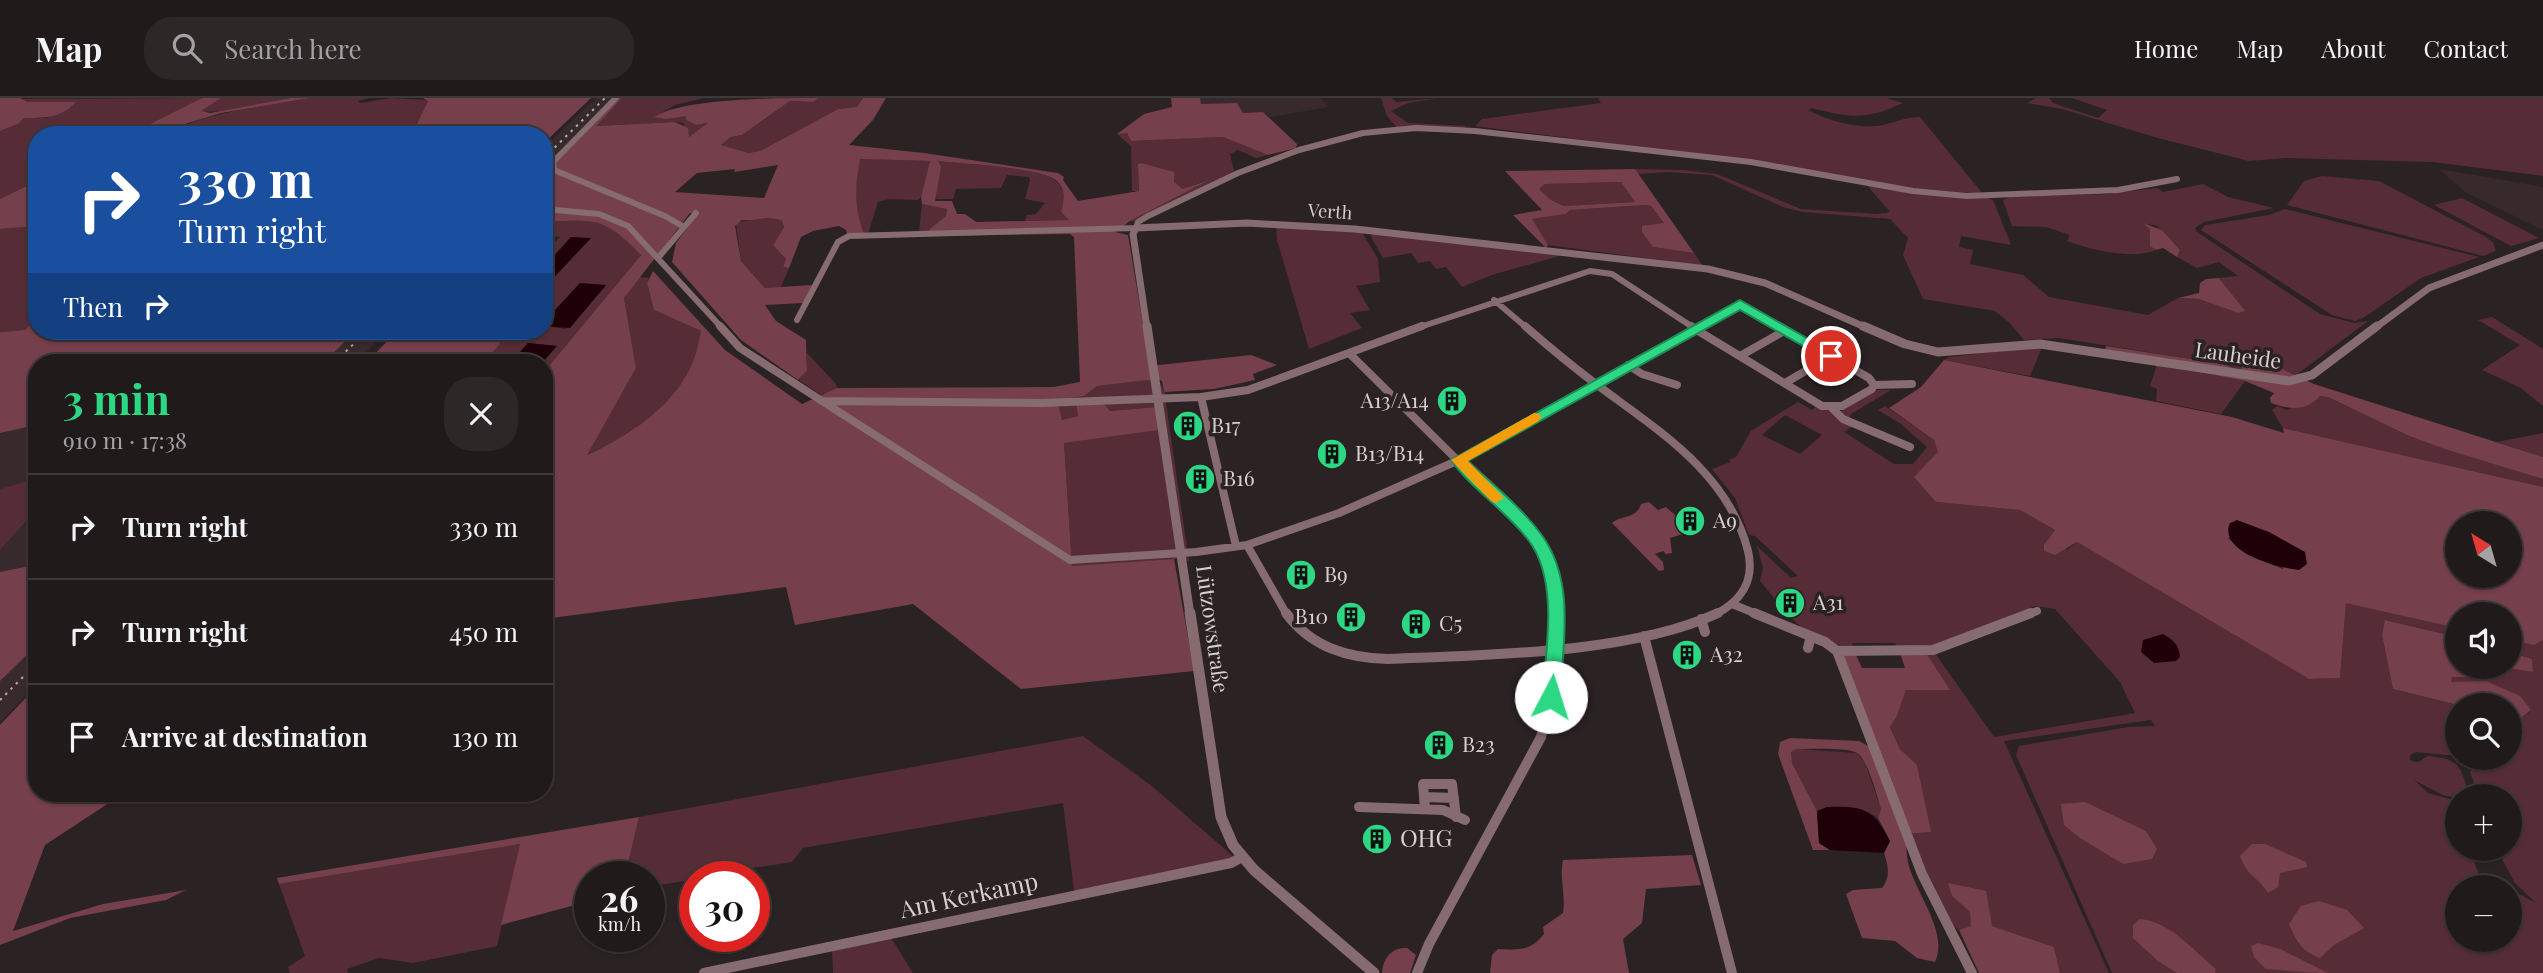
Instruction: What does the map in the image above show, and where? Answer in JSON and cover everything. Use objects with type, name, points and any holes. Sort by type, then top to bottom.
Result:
[{"type":"street","points":[[616,98],[553,162],[554,170],[665,216],[684,227]]},
{"type":"street","points":[[1136,228],[1138,222],[1148,216],[1263,161],[1337,140],[1410,128],[1478,129],[1779,166],[1907,188],[1975,195],[2148,188],[2177,179]]},
{"type":"street","points":[[553,210],[599,214],[617,219],[628,226],[740,348],[1065,559],[1181,553],[1247,545],[1339,513],[1458,460],[1740,304],[1869,378],[1874,385]]},
{"type":"street","points":[[659,258],[696,213]]},
{"type":"street","name":"Verth","points":[[797,320],[838,242],[849,236],[1247,223],[1355,229],[1725,271],[1778,287],[1895,341]]},
{"type":"street","name":"Lützowstraße","points":[[1136,228],[1133,234],[1221,817],[1233,845],[1242,857],[1374,973]]},
{"type":"street","name":"Lauheide","points":[[1895,341],[1947,354],[2019,344],[2040,344],[2295,381],[2312,375],[2429,288],[2543,245]]},
{"type":"street","points":[[821,401],[1042,403],[1201,397],[1248,390],[1494,300],[1601,270],[1612,274],[1822,406],[1833,409],[1843,407],[1872,389],[1874,385]]},
{"type":"street","points":[[1247,545],[1281,609],[1291,622],[1311,639],[1346,655],[1368,659],[1555,651],[1644,636],[1701,619],[1732,604],[1744,591],[1751,566],[1734,514],[1722,491],[1685,449],[1594,383],[1494,300]]},
{"type":"street","points":[[1740,356],[1786,330]]},
{"type":"street","points":[[1349,353],[1535,537],[1548,560],[1557,604],[1551,697],[1541,737],[1429,944],[1417,973]]},
{"type":"street","points":[[1784,383],[1831,356]]},
{"type":"street","points":[[1628,365],[1642,374],[1677,385]]},
{"type":"street","points":[[1874,385],[1912,384]]},
{"type":"street","points":[[1201,397],[1236,546]]},
{"type":"street","points":[[1833,409],[1843,419],[1910,447]]},
{"type":"street","points":[[1732,604],[1811,636],[1837,651],[1933,650],[2037,611]]},
{"type":"street","points":[[1701,619],[1705,632]]},
{"type":"street","points":[[1644,636],[1732,973]]},
{"type":"street","points":[[1808,648],[1811,636]]},
{"type":"street","points":[[1837,651],[1922,874],[1972,973]]},
{"type":"street","points":[[1359,807],[1443,810],[1461,819],[1454,798],[1424,797],[1425,809]]},
{"type":"street","name":"Am Kerkamp","points":[[704,973],[1194,871],[1231,863],[1242,857]]},
{"type":"shaded area","points":[[0,98],[20,98],[27,102],[76,102],[58,114],[24,118],[18,124],[0,131]]},
{"type":"shaded area","points":[[202,98],[146,126],[28,126],[28,185],[0,199],[0,131],[18,124],[24,118],[47,118],[75,102],[27,102],[19,99]]},
{"type":"shaded area","points":[[202,98],[221,98],[201,111],[210,113],[290,98],[311,98],[221,113],[181,126],[146,126]]},
{"type":"shaded area","points":[[221,98],[290,98],[222,111],[200,112],[202,108]]},
{"type":"shaded area","points":[[311,98],[370,98],[358,101],[360,103],[391,98],[428,100],[417,126],[184,126],[254,107]]},
{"type":"shaded area","points":[[423,98],[591,98],[553,134],[553,126],[416,126],[428,101]]},
{"type":"shaded area","points":[[596,98],[612,98],[553,158],[553,139]]},
{"type":"shaded area","points":[[620,98],[596,126],[675,122],[688,128],[689,137],[708,123],[696,125],[686,120],[686,116],[666,119],[654,117],[686,106],[708,103],[818,98],[814,102],[790,101],[742,135],[731,137],[721,145],[748,153],[760,151],[838,109],[857,107],[863,98],[886,98],[873,120],[849,145],[1058,173],[1064,177],[1063,180],[1078,201],[1139,191],[1138,164],[1141,163],[1174,172],[1174,182],[1183,189],[1209,180],[1130,221],[1115,232],[1128,235],[1150,366],[1251,355],[1277,365],[1253,374],[1255,380],[1214,389],[1164,392],[1162,381],[1158,379],[1097,386],[1084,396],[1057,400],[1062,420],[1078,416],[1076,404],[1103,403],[1110,411],[1156,407],[1160,430],[1064,443],[1072,566],[1174,559],[1194,671],[1021,689],[913,604],[795,625],[786,587],[553,618],[553,361],[641,255],[608,227],[590,221],[553,221],[553,163],[559,160]],"holes":[[[860,159],[930,161],[921,197],[922,204],[947,209],[946,216],[930,229],[926,236],[1070,234],[1074,237],[1080,382],[1054,387],[837,388],[802,404],[725,350],[653,271],[647,283],[654,310],[701,331],[694,359],[682,383],[659,409],[617,440],[587,455],[636,368],[624,298],[690,213],[699,213],[676,243],[672,262],[741,340],[798,380],[807,371],[806,340],[776,321],[765,305],[803,303],[812,285],[765,288],[741,261],[735,226],[742,220],[770,218],[782,221],[784,227],[773,245],[786,259],[783,267],[789,268],[801,237],[813,231],[839,226],[846,230],[847,234],[864,233],[856,187]],[[938,161],[1019,169],[1048,176],[1062,188],[1061,212],[1069,220],[976,222],[965,214],[957,214],[952,201],[935,201],[941,167]],[[778,165],[764,198],[675,192],[697,173],[735,169],[734,172]]]},
{"type":"shaded area","points":[[622,98],[704,98],[675,105],[654,117],[687,115],[686,120],[696,125],[710,123],[689,137],[683,123],[676,122],[595,126]]},
{"type":"shaded area","points":[[818,98],[863,98],[857,107],[838,109],[760,151],[748,153],[720,146],[731,137],[742,135],[790,101],[814,102]]},
{"type":"shaded area","points":[[1171,98],[1320,98],[1329,107],[1271,117],[1263,112],[1213,116],[1165,108],[1172,107]]},
{"type":"shaded area","points":[[1171,98],[1200,98],[1201,104],[1237,103],[1243,113],[1263,112],[1297,144],[1296,148],[1268,155],[1223,137],[1131,141],[1127,133],[1117,134],[1144,114],[1172,107]]},
{"type":"shaded area","points":[[1381,98],[1392,98],[1396,102],[1438,98],[1408,103],[1391,111],[1408,123],[1467,126],[1398,129],[1387,116]]},
{"type":"shaded area","points":[[1598,98],[1886,98],[1903,103],[1890,109],[1858,116],[1812,108],[1808,110],[1834,121],[1864,126],[1920,117],[1983,194],[1907,188],[1772,164],[1475,126],[1482,119],[1601,103]]},
{"type":"shaded area","points":[[2036,98],[2049,98],[2053,103],[2098,118],[2107,110],[2072,98],[2543,98],[2543,176],[2432,162],[2286,158],[2249,161],[2158,138],[2062,109],[2027,103]]},
{"type":"shaded area","points":[[1127,133],[1131,141],[1223,137],[1268,155],[1256,158],[1238,150],[1230,154],[1234,171],[1138,222],[1130,221],[1206,180],[1184,189],[1141,163],[1138,164],[1139,191],[1132,191],[1131,146],[1117,134]]},
{"type":"shaded area","points":[[859,159],[930,161],[921,197],[918,200],[889,199],[878,202],[868,234],[864,233],[857,206]]},
{"type":"shaded area","points":[[937,161],[1018,169],[1047,176],[1056,181],[1063,191],[1061,212],[1070,220],[1025,221],[1027,215],[1036,214],[1045,203],[1025,199],[1029,177],[1007,175],[1001,188],[956,189],[953,199],[936,199]]},
{"type":"shaded area","points":[[1635,169],[1717,174],[1801,209],[1877,214],[1890,212],[1865,183],[1988,198],[1993,200],[2011,245],[1961,236],[1959,247],[1973,250],[1970,264],[2023,275],[2049,297],[2148,315],[2178,298],[2199,299],[2238,313],[2244,311],[2219,278],[2238,276],[2219,262],[2197,268],[2177,257],[2180,250],[2155,225],[2144,224],[2150,230],[2150,246],[2156,250],[2135,254],[2112,253],[2067,241],[2070,235],[2046,227],[2012,226],[2003,200],[2010,197],[2107,194],[2157,188],[2163,192],[2203,184],[2228,197],[2274,208],[2204,222],[2195,228],[2197,232],[2320,314],[2354,323],[2368,321],[2296,375],[2247,359],[2241,371],[2223,364],[2059,338],[2024,340],[2010,323],[1995,311],[1923,299],[1903,255],[1908,238],[1890,219],[1803,212],[1783,207],[1712,175],[1667,172],[1638,174]]},
{"type":"shaded area","points":[[1635,169],[1694,253],[1653,247],[1642,232],[1642,226],[1664,223],[1651,206],[1645,205],[1570,210],[1566,214],[1532,219],[1548,245],[1546,248],[1513,215],[1542,210],[1505,171]],"holes":[[[1621,182],[1635,202],[1564,206],[1551,200],[1539,189],[1545,184]]]},
{"type":"shaded area","points":[[2439,169],[2543,187],[2543,230],[2465,192]]},
{"type":"shaded area","points":[[2322,176],[2379,181],[2484,236],[2493,242],[2496,251],[2483,256],[2287,205],[2304,181]]},
{"type":"shaded area","points":[[1621,182],[1636,202],[1564,206],[1551,200],[1539,189],[1545,184]]},
{"type":"shaded area","points":[[28,185],[28,227],[0,229],[0,199]]},
{"type":"shaded area","points":[[2462,198],[2539,238],[2511,246],[2434,205]]},
{"type":"shaded area","points":[[922,204],[947,209],[946,216],[928,232],[919,232]]},
{"type":"shaded area","points":[[1651,206],[1665,224],[1653,247],[1694,253],[1703,266],[1548,245],[1531,222],[1532,219],[1566,214],[1570,210]]},
{"type":"shaded area","points":[[2285,209],[2479,257],[2421,278],[2355,321],[2332,315],[2201,230],[2205,225],[2269,215]]},
{"type":"shaded area","points":[[765,217],[782,221],[784,227],[773,245],[786,259],[783,267],[789,268],[781,287],[765,288],[741,261],[736,223]]},
{"type":"shaded area","points":[[584,219],[612,227],[641,255],[553,361],[553,354],[550,354],[556,346],[528,343],[518,354],[491,354],[499,345],[499,340],[553,340],[553,327],[566,329],[606,286],[580,283],[553,312],[553,279],[590,239],[571,237],[553,257],[553,244],[560,237],[553,236],[553,221]]},
{"type":"shaded area","points":[[2143,223],[2162,230],[2180,250],[2177,257],[2163,248],[2156,250],[2150,246],[2150,230]]},
{"type":"shaded area","points":[[1276,226],[1362,232],[1378,259],[1380,282],[1356,286],[1370,310],[1350,313],[1362,328],[1309,349],[1277,240]]},
{"type":"shaded area","points":[[28,227],[28,327],[25,330],[0,332],[0,229]]},
{"type":"shaded area","points":[[1373,232],[1566,254],[1492,275],[1462,287],[1446,267],[1436,269],[1430,261],[1418,263],[1411,253],[1383,258],[1371,237]]},
{"type":"shaded area","points":[[571,237],[591,238],[553,278],[553,257]]},
{"type":"shaded area","points":[[639,277],[649,278],[647,283],[654,310],[701,331],[695,355],[682,383],[659,409],[631,431],[586,455],[636,368],[624,298]]},
{"type":"shaded area","points":[[2219,278],[2245,311],[2238,313],[2199,299],[2178,298],[2199,293],[2200,283],[2206,279]]},
{"type":"shaded area","points":[[580,283],[606,285],[570,328],[553,327],[553,312]]},
{"type":"shaded area","points":[[2492,317],[2543,349],[2543,406],[2521,388],[2482,370],[2520,345],[2478,320]]},
{"type":"shaded area","points":[[28,327],[28,340],[347,340],[332,354],[28,354],[28,427],[0,433],[0,332],[25,330]]},
{"type":"shaded area","points":[[347,340],[378,340],[364,354],[332,354]]},
{"type":"shaded area","points":[[388,340],[500,340],[491,354],[375,354]]},
{"type":"shaded area","points":[[528,343],[557,346],[550,354],[518,354]]},
{"type":"shaded area","points":[[2106,346],[2223,364],[2240,371],[2247,359],[2274,365],[2314,384],[2543,457],[2543,479],[2407,435],[2328,397],[2320,396],[2304,407],[2284,407],[2271,403],[2270,398],[2274,393],[2245,381],[2157,364],[2105,350]]},
{"type":"shaded area","points":[[2042,347],[2030,376],[1944,360],[1949,357]]},
{"type":"shaded area","points":[[807,353],[837,388],[821,395],[799,380],[807,371]]},
{"type":"shaded area","points":[[1944,360],[2232,417],[2284,433],[2283,428],[2543,487],[2543,640],[2534,645],[2522,642],[2522,602],[2445,602],[2445,625],[2346,603],[2340,678],[2309,679],[2077,542],[2055,555],[2044,551],[2044,545],[2055,530],[2020,510],[1936,502],[1914,477],[1938,452],[1934,440],[1889,408],[1921,387]],"holes":[[[2269,532],[2274,537],[2283,569],[2248,555],[2228,538]]]},
{"type":"shaded area","points":[[2157,364],[2245,381],[2221,414],[2156,401],[2157,389],[2150,386]]},
{"type":"shaded area","points":[[1158,379],[1169,401],[1166,403],[1189,561],[1174,559],[1072,567],[1064,443],[1160,430],[1156,407],[1109,411],[1076,404],[1078,416],[1061,420],[1056,400],[1084,396],[1097,386]]},
{"type":"shaded area","points":[[1878,390],[1891,390],[1851,414],[1849,418],[1858,423],[1844,432],[1894,464],[1913,464],[1927,447],[1901,424],[1878,410],[1885,406],[1934,440],[1939,452],[1925,468],[1936,502],[2020,510],[2055,530],[2067,550],[2077,542],[2309,679],[2340,678],[2346,602],[2445,625],[2445,634],[2386,620],[2382,635],[2393,689],[2445,702],[2445,755],[2416,752],[2410,755],[2410,760],[2419,762],[2428,756],[2445,758],[2445,770],[2460,770],[2466,784],[2445,784],[2445,795],[2414,780],[2428,793],[2445,798],[2445,861],[2474,861],[2479,875],[2445,875],[2445,952],[2522,952],[2522,895],[2536,903],[2522,890],[2522,875],[2511,875],[2503,861],[2522,861],[2522,784],[2474,784],[2470,772],[2522,770],[2522,717],[2531,711],[2522,708],[2522,693],[2480,693],[2451,683],[2451,679],[2522,679],[2522,670],[2533,672],[2532,659],[2522,656],[2522,642],[2534,645],[2543,640],[2543,973],[2112,973],[2016,755],[2019,746],[2128,727],[2155,726],[2151,720],[2004,741],[2109,973],[2060,973],[2054,947],[1992,926],[1949,883],[1952,896],[1970,912],[1972,926],[1959,930],[1945,919],[1906,834],[1930,832],[1917,765],[1900,749],[1890,726],[1897,716],[1906,690],[1916,690],[1895,643],[1852,643],[1853,648],[1836,645],[1810,634],[1799,625],[1760,581],[1763,568],[1757,546],[1791,578],[1798,576],[1755,536],[1749,535],[1735,498],[1712,469],[1731,462],[1729,460],[1736,457],[1751,431],[1798,402],[1812,410],[1817,406],[1839,412]],"holes":[[[1785,415],[1822,435],[1800,454],[1762,435]],[[2035,606],[2055,609],[2120,682],[2135,713],[1994,737],[1930,646]]]},
{"type":"shaded area","points":[[2320,396],[2328,397],[2407,435],[2543,479],[2543,487],[2283,428],[2272,410],[2277,406],[2287,410]]},
{"type":"shaded area","points":[[28,427],[28,566],[0,572],[0,433]]},
{"type":"shaded area","points":[[2543,433],[2543,457],[2497,442]]},
{"type":"shaded area","points":[[28,479],[28,519],[0,550],[0,489]]},
{"type":"shaded area","points":[[1649,502],[1658,510],[1666,507],[1693,531],[1670,538],[1672,553],[1666,554],[1663,551],[1655,554],[1663,562],[1664,570],[1659,571],[1612,523],[1636,512],[1641,504]]},
{"type":"shaded area","points":[[2237,520],[2269,532],[2305,552],[2307,564],[2299,570],[2290,569],[2252,557],[2232,542],[2228,533],[2230,523]]},
{"type":"shaded area","points":[[28,566],[28,654],[0,681],[0,572]]},
{"type":"shaded area","points":[[2385,620],[2445,634],[2445,679],[2452,679],[2451,682],[2486,681],[2513,693],[2445,693],[2445,702],[2393,689],[2382,635]]},
{"type":"shaded area","points":[[2163,634],[2175,643],[2180,657],[2176,661],[2154,663],[2141,652],[2143,640]]},
{"type":"shaded area","points":[[1899,650],[1924,650],[1950,690],[1906,690],[1890,727],[1900,749],[1917,765],[1931,832],[1906,834],[1910,868],[1934,922],[1938,949],[1935,962],[1917,958],[1895,941],[1862,938],[1846,894],[1853,890],[1882,888],[1888,875],[1884,853],[1890,841],[1878,818],[1881,809],[1872,779],[1861,757],[1852,751],[1837,749],[1797,749],[1791,752],[1792,763],[1817,811],[1819,843],[1830,850],[1813,850],[1778,754],[1780,742],[1790,738],[1859,741],[1872,748],[1838,653],[1855,653],[1862,668],[1905,668]]},
{"type":"shaded area","points":[[28,654],[28,693],[0,723],[0,681]]},
{"type":"shaded area","points":[[2522,656],[2532,659],[2533,672],[2522,670]]},
{"type":"shaded area","points":[[28,695],[28,802],[110,802],[45,845],[13,931],[103,904],[186,890],[166,900],[70,918],[0,945],[0,725]]},
{"type":"shaded area","points":[[2522,699],[2531,710],[2522,717]]},
{"type":"shaded area","points":[[1083,736],[1153,787],[1234,857],[1224,863],[1075,898],[1063,803],[803,848],[792,862],[770,865],[770,861],[679,861],[679,882],[665,884],[665,861],[629,861],[639,817]]},
{"type":"shaded area","points":[[1797,749],[1857,753],[1865,763],[1881,809],[1878,818],[1849,808],[1817,811],[1792,763],[1791,752]]},
{"type":"shaded area","points":[[2085,802],[2146,831],[2157,849],[2152,859],[2123,864],[2064,825],[2061,804]]},
{"type":"shaded area","points":[[1827,807],[1850,807],[1872,815],[1890,841],[1884,853],[1830,850],[1819,843],[1817,811]]},
{"type":"shaded area","points":[[639,817],[629,861],[574,861],[574,905],[501,925],[520,844],[279,884],[277,878]]},
{"type":"shaded area","points":[[520,844],[497,946],[413,963],[379,958],[347,969],[348,973],[290,973],[288,967],[305,956],[279,884]]},
{"type":"shaded area","points":[[2252,844],[2265,844],[2306,862],[2307,867],[2280,873],[2278,887],[2268,893],[2249,873],[2240,856]]},
{"type":"shaded area","points":[[1692,855],[1701,885],[1646,889],[1642,923],[1623,939],[1629,973],[1490,973],[1492,955],[1498,949],[1529,946],[1544,934],[1543,927],[1563,913],[1563,860]]},
{"type":"shaded area","points":[[1948,883],[1986,891],[1992,926],[2054,947],[2060,973],[1979,973],[1959,930],[1971,926],[1970,912],[1952,896]]},
{"type":"shaded area","points":[[2319,901],[2347,910],[2364,928],[2334,945],[2320,958],[2300,945],[2289,924],[2301,906]]},
{"type":"shaded area","points":[[2140,919],[2151,921],[2171,931],[2216,969],[2215,973],[2177,973],[2158,961],[2133,938],[2133,925]]},
{"type":"shaded area","points":[[890,936],[913,973],[833,973],[832,948]]},
{"type":"shaded area","points":[[2258,943],[2280,949],[2328,973],[2266,969],[2254,957],[2251,946]]},
{"type":"shaded area","points":[[1407,948],[1416,955],[1410,973],[1382,973],[1384,963],[1392,952]]},
{"type":"railway","points":[[553,149],[605,98]]},
{"type":"railway","points":[[343,354],[358,340]]},
{"type":"railway","points":[[0,700],[28,672]]},
{"type":"slow traffic","points":[[1496,498],[1458,460],[1534,417]]},
{"type":"place","name":"A13/A14","points":[[1452,401]]},
{"type":"place","name":"B17","points":[[1188,426]]},
{"type":"place","name":"B13/B14","points":[[1332,454]]},
{"type":"place","name":"B16","points":[[1200,479]]},
{"type":"place","name":"A9","points":[[1690,521]]},
{"type":"place","name":"B9","points":[[1301,575]]},
{"type":"place","name":"A31","points":[[1790,603]]},
{"type":"place","name":"B10","points":[[1351,617]]},
{"type":"place","name":"C5","points":[[1416,624]]},
{"type":"place","name":"A32","points":[[1687,655]]},
{"type":"place","name":"B23","points":[[1439,745]]},
{"type":"place","name":"OHG","points":[[1377,839]]},
{"type":"route","points":[[1551,697],[1557,604],[1548,560],[1535,537],[1458,460],[1740,304],[1831,356]]}]
